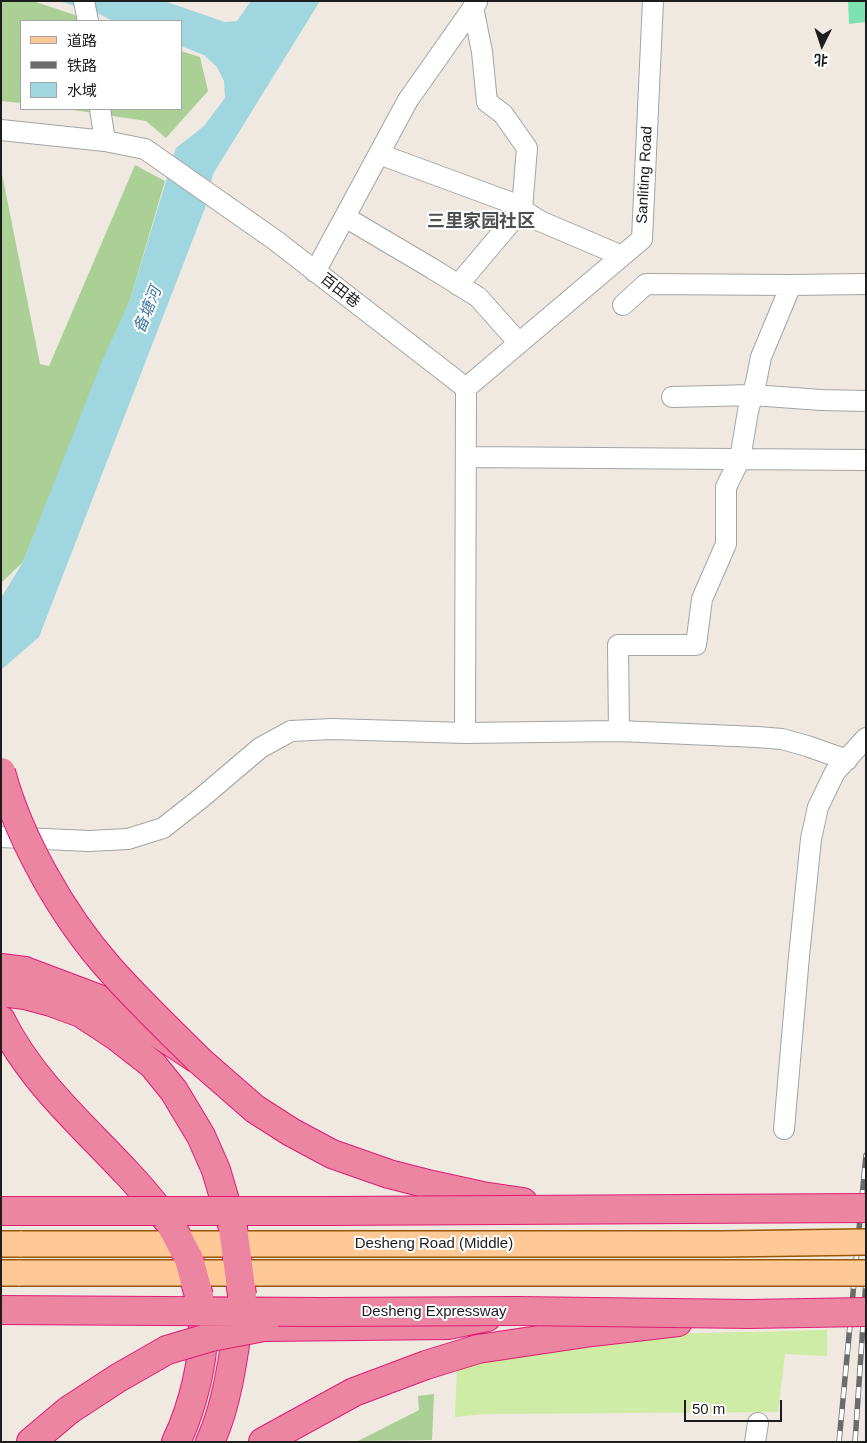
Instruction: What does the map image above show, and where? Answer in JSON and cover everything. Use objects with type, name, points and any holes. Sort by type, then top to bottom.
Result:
[{"type":"highway","points":[[1,772],[21,828],[62,906],[113,973],[134,996],[200,1061],[256,1109],[291,1132],[332,1154],[389,1174],[482,1196],[564,1209]]},
{"type":"highway","points":[[1,968],[24,971],[102,1000],[200,1061]]},
{"type":"highway","points":[[1,992],[25,995],[81,1013],[116,1036],[153,1065],[174,1091],[201,1136],[216,1170],[233,1228],[242,1295],[235,1348],[225,1396],[210,1442]]},
{"type":"highway","points":[[1,1020],[25,1061],[46,1087],[127,1172],[170,1224],[189,1259],[200,1296],[203,1325],[201,1361],[186,1422],[176,1442]]},
{"type":"highway","points":[[1,1210],[330,1211],[866,1208]]},
{"type":"highway","name":"Desheng Expressway","points":[[1,1310],[517,1311],[749,1314],[866,1312]]},
{"type":"highway","points":[[31,1442],[69,1410],[126,1373],[167,1350],[211,1337],[264,1327],[448,1325],[517,1311]]},
{"type":"highway","points":[[263,1442],[354,1392],[426,1365],[478,1349],[592,1332],[749,1314]]},
{"type":"main road","name":"Desheng Road (Middle)","points":[[12,1244],[723,1244],[866,1242]]},
{"type":"main road","name":"Desheng Road (Middle)","points":[[10,1273],[866,1273]]},
{"type":"street","name":"Sanliting Road","points":[[466,388],[642,239],[653,1]]},
{"type":"street","points":[[315,272],[408,100],[476,4]]},
{"type":"street","points":[[458,285],[522,209],[527,148],[503,114],[487,102],[476,4]]},
{"type":"street","points":[[1,130],[105,141],[100,110]]},
{"type":"street","name":"百田巷","points":[[105,141],[145,149],[165,162],[275,240],[466,388]]},
{"type":"street","points":[[379,154],[512,203],[540,221],[622,256]]},
{"type":"street","points":[[344,217],[478,297],[519,343]]},
{"type":"street","points":[[622,305],[646,284],[866,284]]},
{"type":"street","points":[[619,731],[618,645],[696,645],[702,599],[726,544],[726,487],[740,459],[748,411],[761,357],[791,285]]},
{"type":"street","points":[[464,733],[466,388]]},
{"type":"street","points":[[672,398],[753,395],[821,400],[866,400]]},
{"type":"street","points":[[466,457],[866,460]]},
{"type":"street","points":[[1,837],[89,842],[128,839],[163,828],[260,748],[291,731],[332,729],[464,733],[619,731],[782,739],[847,760]]},
{"type":"street","points":[[784,1129],[811,839],[818,807],[835,772],[866,738]]},
{"type":"green space","points":[[1,1],[33,1],[90,20],[20,20],[20,103],[1,101]]},
{"type":"green space","points":[[848,1],[866,1],[866,22],[849,24]]},
{"type":"green space","points":[[182,51],[200,57],[208,91],[166,138],[146,121],[74,110],[182,110]]},
{"type":"green space","points":[[135,165],[165,181],[130,300],[23,562],[1,583],[1,169],[40,364],[49,366]]},
{"type":"green space","points":[[827,1330],[827,1356],[785,1354],[778,1412],[487,1414],[455,1417],[457,1367],[488,1358],[664,1334]]},
{"type":"green space","points":[[434,1394],[432,1440],[358,1441],[419,1410],[418,1396]]},
{"type":"water","name":"备塘河","points":[[59,1],[164,1],[225,22],[237,21],[251,1],[320,1],[213,174],[205,208],[39,637],[1,670],[1,598],[23,562],[102,361],[130,300],[176,148],[204,126],[225,98],[224,81],[217,67],[204,55],[182,46],[182,20],[111,20],[97,13]]},
{"type":"railway","points":[[839,1442],[866,1155]]},
{"type":"railway","points":[[855,1442],[866,1281]]},
{"type":"district","name":"三里家园社区","points":[[481,222]]}]
